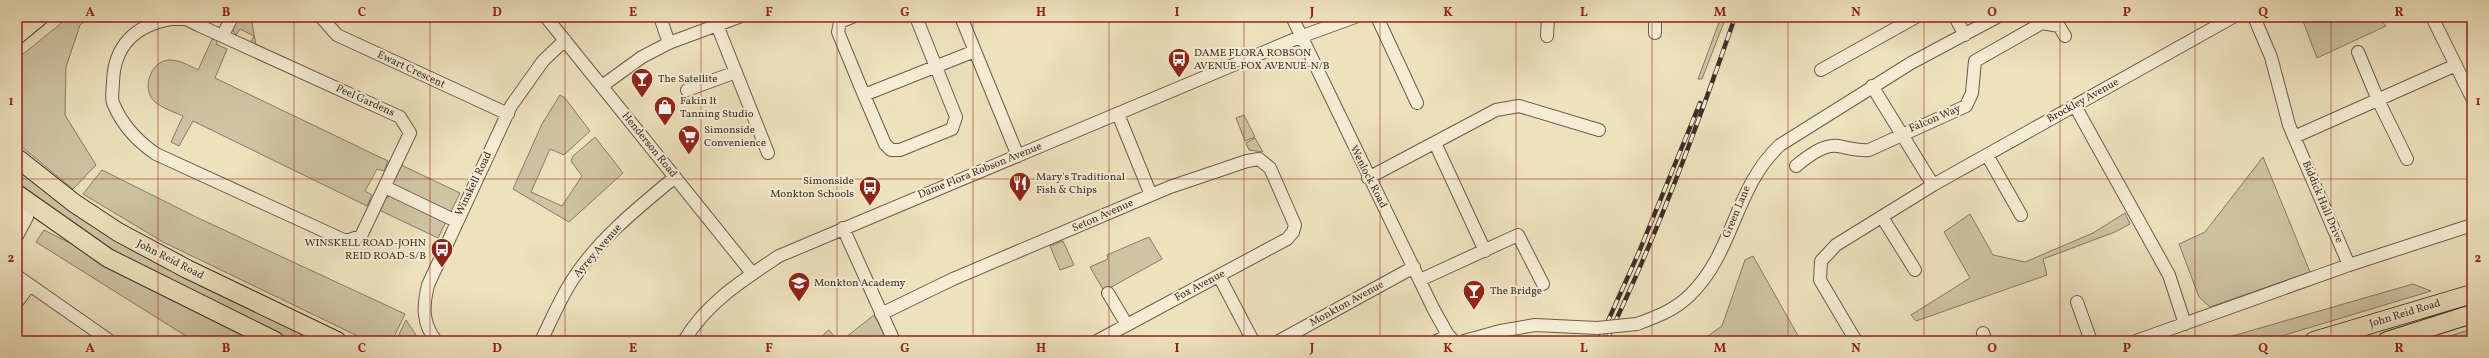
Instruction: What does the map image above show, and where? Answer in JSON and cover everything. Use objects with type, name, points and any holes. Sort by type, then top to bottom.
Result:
[{"type":"highway","name":"John Reid Road","points":[[17,158],[68,199],[118,232],[194,273],[337,341]]},
{"type":"highway","points":[[22,198],[108,258],[275,341]]},
{"type":"highway","name":"John Reid Road","points":[[2314,341],[2472,294]]},
{"type":"highway","name":"John Reid Road","points":[[2387,341],[2472,314]]},
{"type":"main road","points":[[17,36],[40,17]]},
{"type":"street","points":[[222,35],[232,17]]},
{"type":"street","name":"Ewart Crescent","points":[[321,17],[337,35],[508,114]]},
{"type":"street","name":"Henderson Road","points":[[546,17],[752,273]]},
{"type":"street","points":[[660,17],[669,43]]},
{"type":"street","points":[[602,86],[642,57],[669,43],[740,17]]},
{"type":"street","points":[[852,17],[840,22],[838,32],[887,148],[900,150],[952,129],[955,126],[956,117],[916,17]]},
{"type":"street","points":[[961,17],[1018,156]]},
{"type":"street","name":"Wenlock Road","points":[[1292,17],[1300,37],[1368,178],[1451,338]]},
{"type":"street","name":"Dame Flora Robson Avenue","points":[[684,341],[693,326],[710,306],[752,273],[779,256],[1300,37],[1355,17]]},
{"type":"street","points":[[1377,17],[1417,103]]},
{"type":"street","points":[[1547,36],[1548,17]]},
{"type":"street","points":[[1655,17],[1655,33]]},
{"type":"street","points":[[1821,70],[1916,17]]},
{"type":"street","points":[[1955,17],[1965,35]]},
{"type":"street","name":"Green Lane","points":[[1464,341],[1500,331],[1535,325],[1597,328],[1637,324],[1678,305],[1704,281],[1719,256],[1751,181],[1769,155],[1794,135],[1872,86],[1997,17]]},
{"type":"street","name":"Brockley Avenue","points":[[1856,341],[1820,280],[1821,261],[1836,245],[1933,185],[2233,17]]},
{"type":"street","name":"Biddick Hall Drive","points":[[2254,17],[2271,56],[2289,125],[2349,265]]},
{"type":"street","points":[[2432,17],[2472,98]]},
{"type":"street","name":"Peel Gardens","points":[[171,19],[186,20],[222,35],[400,117],[410,133],[361,236],[346,241],[156,154],[136,140],[112,102],[113,77],[119,51],[133,35],[151,22],[171,19]]},
{"type":"street","points":[[2042,20],[2059,26],[2065,36]]},
{"type":"street","name":"Falcon Way","points":[[1901,134],[1966,106],[1972,93],[1975,61],[2042,20]]},
{"type":"street","points":[[717,25],[768,153]]},
{"type":"street","name":"Winskell Road","points":[[436,341],[429,332],[423,309],[428,285],[456,221],[508,114],[543,61],[565,40]]},
{"type":"street","points":[[864,95],[975,51]]},
{"type":"street","points":[[2358,52],[2378,100],[2407,159]]},
{"type":"street","points":[[2294,137],[2456,65]]},
{"type":"street","points":[[688,90],[736,72]]},
{"type":"street","points":[[1872,86],[1933,185]]},
{"type":"street","points":[[1368,178],[1496,110],[1519,106],[1599,130]]},
{"type":"street","points":[[2075,106],[2169,275],[2185,324]]},
{"type":"street","points":[[1118,114],[1151,195]]},
{"type":"street","points":[[1796,166],[1808,150],[1831,146],[1859,151],[1869,150],[1901,134]]},
{"type":"street","points":[[1435,142],[1485,250]]},
{"type":"street","points":[[1987,155],[2021,215]]},
{"type":"street","name":"Seton Avenue","points":[[881,314],[953,279],[1151,195],[1247,161],[1259,159],[1270,168],[1295,225]]},
{"type":"street","name":"Ayrey Avenue","points":[[541,341],[562,297],[575,275],[616,227],[675,177]]},
{"type":"street","points":[[385,187],[456,221]]},
{"type":"street","points":[[17,236],[27,217],[22,198]]},
{"type":"street","points":[[1882,217],[1915,270]]},
{"type":"street","name":"Fox Avenue","points":[[1097,341],[1287,239],[1293,232],[1295,225]]},
{"type":"street","points":[[2136,341],[2349,265],[2472,225]]},
{"type":"street","points":[[843,228],[894,341]]},
{"type":"street","points":[[1420,280],[1518,235],[1542,284]]},
{"type":"street","name":"Monkton Avenue","points":[[1279,341],[1414,267]]},
{"type":"street","points":[[17,276],[110,341]]},
{"type":"street","points":[[1219,276],[1253,341]]},
{"type":"street","points":[[17,302],[30,285]]},
{"type":"street","points":[[1108,293],[1127,325]]},
{"type":"street","points":[[2077,302],[2091,341]]},
{"type":"street","points":[[1437,341],[1451,338]]},
{"type":"shaded area","points":[[69,17],[90,17],[80,25],[66,67],[65,115],[96,165],[73,189],[17,143],[17,59]]},
{"type":"shaded area","points":[[237,17],[251,17],[256,45],[251,42],[254,36],[240,29],[236,35],[232,29]]},
{"type":"shaded area","points":[[1721,17],[1726,17],[1702,79],[1698,79]]},
{"type":"shaded area","points":[[2316,17],[2378,17],[2386,26],[2317,58],[2303,21]]},
{"type":"shaded area","points":[[214,35],[219,37],[216,44],[227,49],[215,78],[388,161],[384,171],[377,169],[365,191],[372,195],[367,206],[193,121],[179,146],[171,142],[183,116],[155,102],[149,91],[148,84],[150,77],[157,65],[169,60],[180,62],[198,70]]},
{"type":"shaded area","points":[[560,95],[565,98],[590,131],[564,155],[550,149],[531,192],[562,206],[582,176],[571,161],[573,156],[595,137],[623,173],[569,222],[513,189],[542,124]]},
{"type":"shaded area","points":[[1244,115],[1255,137],[1245,141],[1236,118]]},
{"type":"shaded area","points":[[1255,138],[1263,152],[1249,150],[1246,143]]},
{"type":"shaded area","points":[[2263,157],[2310,272],[2210,307],[2199,297],[2179,244],[2205,232]]},
{"type":"shaded area","points":[[399,164],[460,193],[438,238],[377,209]]},
{"type":"shaded area","points":[[17,165],[324,341],[294,341],[208,301],[128,259],[87,235],[17,183]]},
{"type":"shaded area","points":[[102,170],[196,217],[405,314],[392,341],[368,341],[163,242],[83,194]]},
{"type":"shaded area","points":[[2125,213],[2130,224],[2115,232],[2043,259],[2047,275],[1916,321],[1911,315],[1970,278],[1944,232],[1970,214],[1993,255],[2025,262],[2093,233]]},
{"type":"shaded area","points":[[44,230],[264,341],[194,341],[36,242]]},
{"type":"shaded area","points":[[1149,237],[1162,259],[1104,291],[1090,267],[1108,259],[1107,255]]},
{"type":"shaded area","points":[[1063,241],[1074,265],[1060,270],[1050,246]]},
{"type":"shaded area","points":[[1753,256],[1801,341],[1701,341],[1722,326],[1745,260]]},
{"type":"shaded area","points":[[2413,284],[2431,291],[2265,341],[2215,341]]},
{"type":"shaded area","points":[[874,315],[888,341],[841,341]]},
{"type":"shaded area","points":[[406,320],[420,341],[396,341]]},
{"type":"shaded area","points":[[2472,329],[2472,341],[2434,341]]},
{"type":"shaded area","points":[[829,330],[838,341],[816,341]]},
{"type":"railway","points":[[1606,341],[1642,262],[1675,181],[1735,17]]},
{"type":"railway","points":[[1599,341],[1639,252],[1700,103]]},
{"type":"place","name":"DAME FLORA ROBSON AVENUE-FOX AVENUE-N/B","points":[[1179,78]]},
{"type":"place","name":"The Satellite","points":[[642,98]]},
{"type":"place","name":"Fakin It Tanning Studio","points":[[665,126]]},
{"type":"place","name":"Simonside Convenience","points":[[689,156]]},
{"type":"place","name":"Mary's Traditional Fish & Chips","points":[[1020,202]]},
{"type":"place","name":"Simonside Monkton Schools","points":[[870,206]]},
{"type":"place","name":"WINSKELL ROAD-JOHN REID ROAD-S/B","points":[[442,268]]},
{"type":"place","name":"Monkton Academy","points":[[799,302]]},
{"type":"place","name":"The Bridge","points":[[1474,310]]}]
